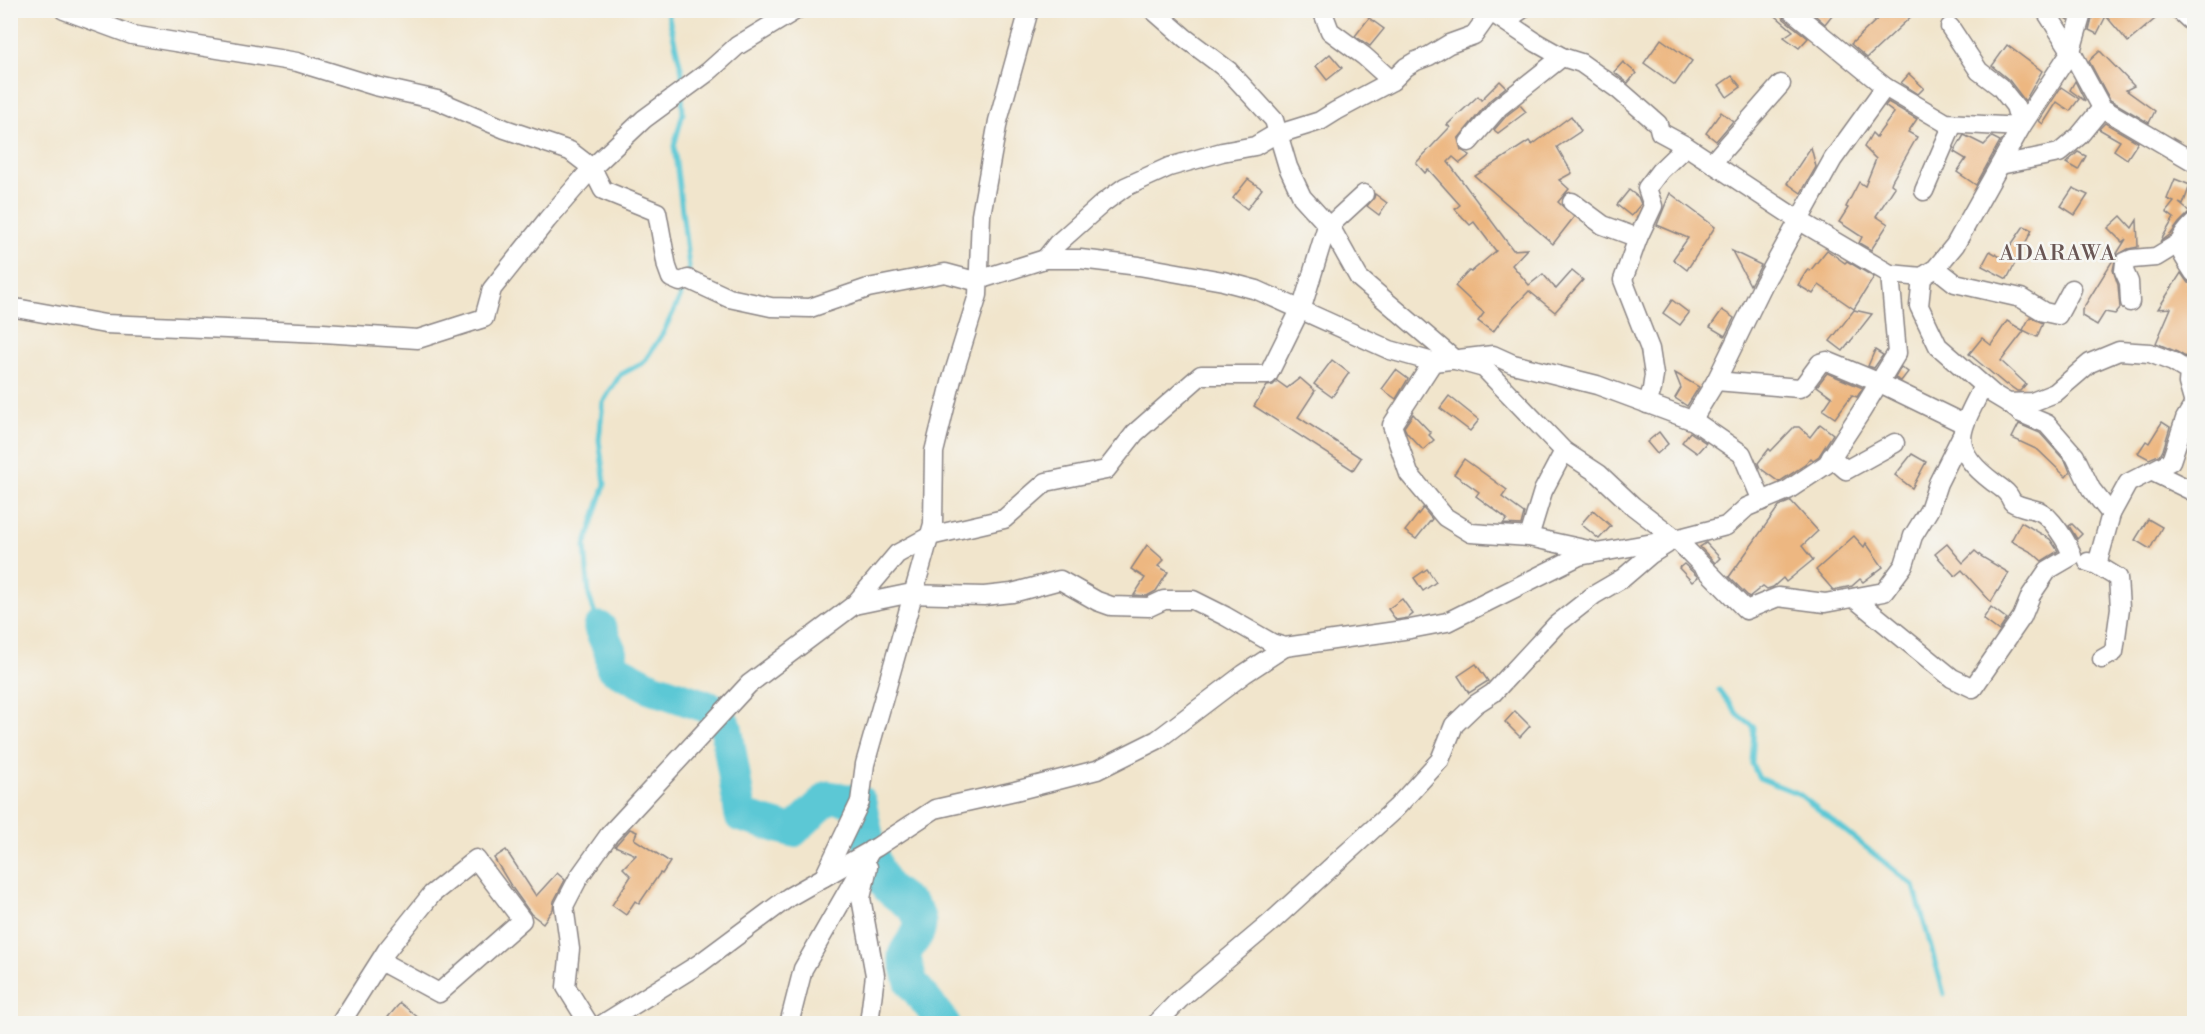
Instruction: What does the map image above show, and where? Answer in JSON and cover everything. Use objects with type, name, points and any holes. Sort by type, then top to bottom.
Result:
[{"type":"street","points":[[64,10],[132,35],[297,62],[375,86],[437,100],[505,129],[570,151],[592,168],[603,190],[657,212],[671,278],[680,282],[688,279],[729,298],[771,307],[810,308],[868,288],[945,273],[979,280],[1045,259],[1080,259],[1139,266],[1223,281],[1257,290],[1390,350],[1433,362],[1493,355],[1513,364],[1596,385],[1694,420],[1742,454],[1762,501]]},
{"type":"street","points":[[10,307],[105,324],[418,339],[483,318],[492,289],[592,168],[644,119],[708,72],[737,46],[796,10]]},
{"type":"street","points":[[824,877],[860,802],[865,764],[930,537],[933,524],[934,452],[952,379],[978,295],[981,215],[998,121],[1029,10]]},
{"type":"street","points":[[1153,10],[1185,38],[1229,70],[1274,120],[1288,167],[1302,197],[1329,226],[1359,278],[1455,360],[1484,368],[1564,451],[1599,474],[1633,506],[1676,539],[1746,610],[1778,597],[1825,603],[1884,592],[1904,565],[1914,536],[1929,510],[1938,483],[1983,386]]},
{"type":"street","points":[[1322,10],[1330,31],[1364,56],[1392,81]]},
{"type":"street","points":[[1045,259],[1057,244],[1065,240],[1102,202],[1125,187],[1169,167],[1255,146],[1267,138],[1320,122],[1392,81],[1416,61],[1449,44],[1474,35],[1492,15],[1521,10]]},
{"type":"street","points":[[1791,10],[1885,87],[1940,120],[1953,124],[2021,127]]},
{"type":"street","points":[[2045,10],[2071,51],[2102,108],[2194,162]]},
{"type":"street","points":[[1896,329],[1929,272],[1955,246],[2021,127],[2071,51],[2083,10]]},
{"type":"street","points":[[2179,10],[2194,24]]},
{"type":"street","points":[[1492,15],[1562,57],[1581,63],[1619,90],[1658,124],[1660,132],[1890,274],[1929,272],[1955,283],[2021,298],[2044,312],[2058,315],[2072,289]]},
{"type":"street","points":[[1950,27],[1979,71],[2000,87],[2015,106],[2021,127]]},
{"type":"street","points":[[1470,142],[1499,107],[1562,57]]},
{"type":"street","points":[[1712,163],[1781,84]]},
{"type":"street","points":[[1694,420],[1716,381],[1763,285],[1837,153],[1885,87]]},
{"type":"street","points":[[2000,165],[2059,153],[2079,136],[2102,108]]},
{"type":"street","points":[[1924,191],[1953,124]]},
{"type":"street","points":[[1647,404],[1654,375],[1650,349],[1623,280],[1638,238],[1653,206],[1647,188],[1660,171],[1686,146]]},
{"type":"street","points":[[589,1023],[566,987],[570,949],[564,906],[579,877],[609,835],[749,684],[854,605],[897,555],[930,537],[1004,519],[1046,482],[1106,470],[1136,433],[1202,375],[1268,375],[1300,310],[1326,229],[1364,194]]},
{"type":"street","points":[[1572,202],[1603,225],[1638,238]]},
{"type":"street","points":[[2194,223],[2183,233],[2179,243],[2180,250],[2194,273]]},
{"type":"street","points":[[2130,302],[2130,282],[2124,271],[2125,262],[2132,259],[2156,257],[2179,243]]},
{"type":"street","points":[[1929,272],[1919,306],[1938,346],[1993,394],[2021,413],[2047,424],[2075,456],[2091,489],[2111,514]]},
{"type":"street","points":[[603,1023],[699,964],[789,897],[871,850],[935,808],[1097,770],[1157,740],[1244,674],[1285,647],[1410,629],[1447,621],[1579,556],[1676,539],[1726,526],[1747,507],[1788,490],[1827,464],[1897,353],[1890,274]]},
{"type":"street","points":[[2008,403],[2032,402],[2055,393],[2090,363],[2119,351],[2138,351],[2173,362],[2189,372],[2188,383],[2194,404],[2185,419],[2171,461],[2128,483],[2111,514],[2097,565]]},
{"type":"street","points":[[1716,381],[1799,388],[1820,363],[1827,361],[1878,382],[1962,431]]},
{"type":"street","points":[[1433,362],[1392,425],[1409,474],[1445,517],[1471,533],[1529,537],[1596,552]]},
{"type":"street","points":[[1962,431],[1962,445],[1978,471],[2009,494],[2015,504],[2039,511],[2047,517],[2069,546],[2072,556]]},
{"type":"street","points":[[1831,457],[1846,470],[1895,443]]},
{"type":"street","points":[[1529,537],[1543,491],[1564,451]]},
{"type":"street","points":[[2151,471],[2194,492]]},
{"type":"street","points":[[1156,1023],[1180,999],[1269,924],[1396,808],[1440,760],[1454,726],[1476,704],[1493,693],[1556,625],[1594,595],[1623,578],[1651,554],[1676,539]]},
{"type":"street","points":[[2072,556],[2097,565],[2118,578],[2120,608],[2114,652],[2102,659]]},
{"type":"street","points":[[1854,598],[1952,678],[1973,688],[2022,617],[2031,596],[2048,570],[2072,556]]},
{"type":"street","points":[[854,605],[913,594],[984,596],[1012,593],[1060,580],[1097,601],[1111,606],[1149,608],[1164,600],[1193,600],[1272,643],[1285,647]]},
{"type":"street","points":[[789,1023],[803,969],[871,850]]},
{"type":"street","points":[[869,1023],[875,975],[861,898],[871,850]]},
{"type":"street","points":[[340,1023],[380,961],[432,894],[476,859],[522,920],[439,993],[380,961]]},
{"type":"building","points":[[1769,10],[1780,10],[1784,19],[1808,38],[1799,48],[1784,37],[1793,31]]},
{"type":"building","points":[[1809,10],[1836,10],[1825,24]]},
{"type":"building","points":[[1887,10],[1918,10],[1867,58],[1851,44]]},
{"type":"building","points":[[2059,10],[2071,10],[2068,20],[2062,16]]},
{"type":"building","points":[[2094,10],[2157,10],[2152,17],[2155,19],[2128,42],[2106,16],[2097,34],[2089,30]]},
{"type":"building","points":[[1369,18],[1384,29],[1370,46],[1355,36]]},
{"type":"building","points":[[1661,39],[1692,61],[1675,85],[1644,63]]},
{"type":"building","points":[[2007,45],[2042,71],[2025,101],[2009,80],[1992,66]]},
{"type":"building","points":[[2100,51],[2134,86],[2126,90],[2155,111],[2149,123],[2110,100],[2089,61]]},
{"type":"building","points":[[1330,54],[1342,68],[1327,80],[1316,66]]},
{"type":"building","points":[[1623,62],[1636,73],[1628,83],[1614,72]]},
{"type":"building","points":[[1909,74],[1924,88],[1918,94],[1901,83]]},
{"type":"building","points":[[1732,76],[1741,87],[1727,97],[1719,85]]},
{"type":"building","points":[[1500,81],[1506,87],[1490,100],[1458,139],[1461,150],[1470,155],[1460,163],[1453,157],[1448,162],[1513,250],[1527,249],[1512,265],[1529,285],[1543,274],[1556,289],[1572,271],[1583,280],[1555,312],[1529,291],[1493,332],[1478,321],[1484,313],[1455,286],[1469,271],[1471,272],[1496,251],[1474,222],[1470,225],[1455,209],[1460,205],[1428,169],[1425,173],[1416,163],[1450,127],[1447,125],[1478,96],[1481,100]]},
{"type":"building","points":[[2075,81],[2085,101],[2070,90]]},
{"type":"building","points":[[2061,87],[2079,99],[2070,111],[2057,102],[2043,124],[2039,121]]},
{"type":"building","points":[[1888,102],[1917,119],[1908,132],[1917,137],[1892,181],[1891,184],[1895,187],[1876,216],[1888,224],[1871,250],[1859,243],[1862,237],[1839,222],[1859,182],[1865,186],[1876,159],[1864,147],[1872,133],[1876,137],[1894,113],[1885,106]]},
{"type":"building","points":[[1520,105],[1526,112],[1498,133],[1494,130],[1507,115]]},
{"type":"building","points":[[1721,112],[1733,121],[1716,141],[1706,133]]},
{"type":"building","points":[[1571,116],[1581,131],[1557,147],[1572,173],[1559,180],[1569,189],[1558,202],[1574,217],[1553,244],[1475,176],[1529,141],[1532,145]]},
{"type":"building","points":[[2105,123],[2138,142],[2127,159],[2114,150],[2120,141],[2099,129]]},
{"type":"building","points":[[1964,135],[1984,145],[1992,137],[2000,141],[1976,185],[1957,172],[1966,159],[1954,152]]},
{"type":"building","points":[[1811,147],[1816,167],[1801,193],[1787,183]]},
{"type":"building","points":[[2078,152],[2086,156],[2078,170],[2066,163]]},
{"type":"building","points":[[1248,179],[1262,189],[1247,209],[1233,198]]},
{"type":"building","points":[[2175,179],[2190,185],[2183,205],[2179,203],[2190,212],[2171,234],[2160,242],[2174,218],[2166,212],[2174,202],[2167,199]]},
{"type":"building","points":[[2073,188],[2088,195],[2075,215],[2061,206]]},
{"type":"building","points":[[1629,190],[1638,197],[1641,204],[1631,216],[1617,205]]},
{"type":"building","points":[[1670,193],[1715,227],[1687,270],[1673,259],[1688,238],[1657,225]]},
{"type":"building","points":[[1375,194],[1387,203],[1379,215],[1367,206]]},
{"type":"building","points":[[2121,216],[2132,228],[2137,220],[2138,247],[2128,249],[2116,256],[2113,270],[2118,285],[2120,308],[2115,314],[2105,312],[2097,325],[2082,316],[2082,310],[2126,239],[2122,242],[2108,228]]},
{"type":"building","points":[[2024,226],[2032,230],[2007,279],[1982,266],[1990,251],[2002,258]]},
{"type":"building","points":[[1827,250],[1845,263],[1847,261],[1874,277],[1854,309],[1819,285],[1813,294],[1798,285],[1808,269],[1810,271]]},
{"type":"building","points":[[1732,251],[1761,265],[1750,285]]},
{"type":"building","points":[[2181,273],[2188,283],[2194,284],[2194,362],[2156,343],[2171,308],[2158,309]]},
{"type":"building","points":[[1672,300],[1689,313],[1680,325],[1663,313]]},
{"type":"building","points":[[1722,310],[1734,318],[1725,336],[1710,327]]},
{"type":"building","points":[[1854,310],[1872,314],[1843,351],[1830,341]]},
{"type":"building","points":[[2030,317],[2043,323],[2037,337],[2023,330]]},
{"type":"building","points":[[2007,321],[2024,331],[2001,361],[2026,384],[2020,391],[2006,385],[1969,354],[1982,338],[1991,345]]},
{"type":"building","points":[[1875,350],[1883,355],[1874,368],[1868,366]]},
{"type":"building","points":[[1332,360],[1349,373],[1332,397],[1314,384]]},
{"type":"building","points":[[1901,367],[1908,372],[1901,381],[1895,378]]},
{"type":"building","points":[[1396,370],[1408,379],[1396,399],[1382,389]]},
{"type":"building","points":[[1675,373],[1699,387],[1687,406],[1675,398],[1681,388]]},
{"type":"building","points":[[1827,373],[1863,388],[1857,397],[1852,395],[1835,418],[1823,410],[1832,397],[1817,386]]},
{"type":"building","points":[[1300,378],[1315,391],[1298,417],[1361,458],[1353,470],[1254,406],[1267,386],[1277,381],[1287,388]]},
{"type":"building","points":[[1449,396],[1479,420],[1470,431],[1440,408]]},
{"type":"building","points":[[1413,414],[1431,433],[1429,435],[1434,440],[1423,450],[1404,427]]},
{"type":"building","points":[[2162,422],[2170,427],[2163,450],[2161,454],[2149,459],[2138,453],[2146,441],[2149,443]]},
{"type":"building","points":[[1820,424],[1833,434],[1819,456],[1813,460],[1811,458],[1805,465],[1779,482],[1760,468],[1758,463],[1769,449],[1771,451],[1794,427],[1799,427],[1810,437]]},
{"type":"building","points":[[2019,424],[2040,433],[2066,462],[2070,472],[2066,477],[2038,450],[2012,438]]},
{"type":"building","points":[[1659,432],[1668,444],[1657,454],[1647,442]]},
{"type":"building","points":[[1690,432],[1706,443],[1697,453],[1682,442]]},
{"type":"building","points":[[1912,454],[1926,462],[1912,488],[1895,475]]},
{"type":"building","points":[[1464,459],[1507,490],[1502,497],[1524,513],[1521,525],[1503,524],[1507,519],[1476,496],[1479,492],[1454,474]]},
{"type":"building","points":[[1791,501],[1818,531],[1802,546],[1813,560],[1786,582],[1783,578],[1773,587],[1767,589],[1763,586],[1749,597],[1729,577],[1779,506]]},
{"type":"building","points":[[1423,508],[1432,519],[1416,539],[1405,531]]},
{"type":"building","points":[[1593,510],[1611,526],[1599,539],[1581,524]]},
{"type":"building","points":[[2148,519],[2162,527],[2150,549],[2135,540]]},
{"type":"building","points":[[2021,522],[2050,539],[2058,551],[2042,561],[2033,553],[2011,541]]},
{"type":"building","points":[[2072,524],[2082,534],[2077,539],[2069,526]]},
{"type":"building","points":[[1854,536],[1864,547],[1866,543],[1883,567],[1863,582],[1860,579],[1852,586],[1833,590],[1816,570]]},
{"type":"building","points":[[1706,543],[1720,558],[1715,563],[1700,547]]},
{"type":"building","points":[[1947,544],[1963,563],[1975,551],[2009,573],[1991,602],[1962,570],[1955,576],[1935,554]]},
{"type":"building","points":[[1147,545],[1164,560],[1158,566],[1168,572],[1156,591],[1147,596],[1134,595],[1145,578],[1131,569]]},
{"type":"building","points":[[1684,564],[1698,577],[1692,582],[1679,568]]},
{"type":"building","points":[[1427,569],[1436,582],[1423,591],[1414,578]]},
{"type":"building","points":[[1402,599],[1413,614],[1408,618],[1396,620],[1388,609]]},
{"type":"building","points":[[1991,607],[2007,619],[1999,631],[1983,619]]},
{"type":"building","points":[[1476,664],[1488,681],[1469,693],[1458,676]]},
{"type":"building","points":[[1515,711],[1530,726],[1520,737],[1505,722]]},
{"type":"building","points":[[630,829],[637,832],[634,839],[670,862],[639,904],[635,901],[626,915],[612,905],[631,876],[623,868],[636,855],[615,846]]},
{"type":"building","points":[[506,850],[536,896],[557,873],[565,880],[554,901],[553,909],[543,923],[531,914],[494,858]]},
{"type":"building","points":[[400,1003],[425,1023],[383,1023]]},
{"type":"waterway","points":[[667,10],[682,72],[682,85]]},
{"type":"waterway","points":[[682,97],[683,113],[674,146],[689,267],[687,275]]},
{"type":"waterway","points":[[600,628],[589,596],[585,546],[605,484],[599,440],[603,402],[620,375],[644,362],[663,333],[680,298],[684,283]]},
{"type":"waterway","points":[[600,628],[611,653],[612,667],[650,687],[716,710],[726,727],[741,816],[793,831],[829,797],[860,802],[869,843],[879,873],[888,887],[915,910],[920,923],[920,928],[904,955],[911,982],[944,1024]]},
{"type":"waterway","points":[[1719,690],[1738,715],[1754,727],[1752,764],[1759,778],[1799,794],[1914,886],[1944,994]]},
{"type":"district","name":"ADARAWA","points":[[2058,253]]}]
